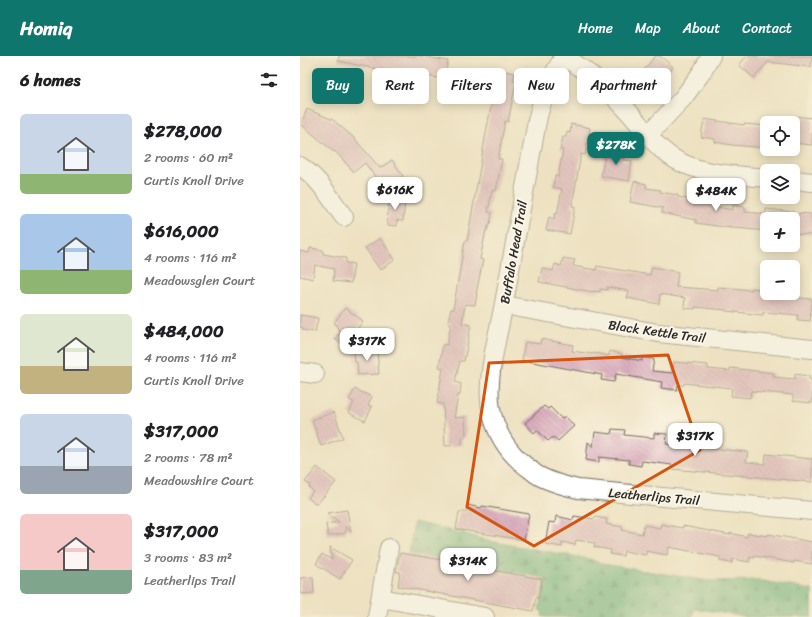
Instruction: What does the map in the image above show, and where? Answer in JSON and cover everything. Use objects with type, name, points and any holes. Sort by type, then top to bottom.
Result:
[{"type":"street","points":[[563,56],[581,67],[604,87],[626,109],[648,135],[669,156],[680,163],[706,172],[760,177]]},
{"type":"street","name":"Buffalo Head Trail","points":[[508,449],[498,432],[492,413],[490,373],[504,305],[538,117],[545,92],[554,71],[563,56]]},
{"type":"street","points":[[648,135],[683,98],[702,72],[711,56]]},
{"type":"street","points":[[300,166],[314,177],[344,216]]},
{"type":"street","points":[[800,181],[812,182]]},
{"type":"street","name":"Black Kettle Trail","points":[[504,305],[658,333],[812,348]]},
{"type":"street","name":"Leatherlips Trail","points":[[508,449],[522,464],[539,477],[578,489],[812,511]]},
{"type":"street","points":[[377,617],[390,548]]},
{"type":"street","points":[[381,598],[485,617]]},
{"type":"highlighted area","points":[[668,355],[700,450],[534,546],[467,507],[489,363]]},
{"type":"green space","points":[[414,522],[466,534],[488,541],[590,559],[602,564],[709,581],[758,580],[812,590],[812,617],[745,617],[694,608],[692,617],[546,617],[542,616],[543,612],[539,610],[545,578],[409,553]]},
{"type":"building","points":[[339,56],[422,56],[448,61],[446,68],[437,68],[437,78],[429,76],[429,68],[373,68],[338,61]]},
{"type":"building","points":[[655,56],[660,56],[673,67],[671,70],[671,68],[646,68]]},
{"type":"building","points":[[747,56],[812,56],[811,67],[768,62],[754,78],[739,65]]},
{"type":"building","points":[[506,71],[514,73],[514,92],[508,122],[505,121],[498,159],[502,159],[496,191],[492,190],[488,212],[492,213],[490,224],[487,231],[486,230],[480,259],[483,260],[475,305],[465,304],[462,323],[471,325],[464,361],[460,361],[455,382],[461,384],[460,395],[458,395],[454,418],[465,417],[466,437],[462,437],[462,445],[445,446],[443,404],[437,403],[443,368],[439,367],[443,344],[447,345],[451,323],[448,322],[451,309],[453,310],[465,241],[467,241],[492,104],[506,104]]},
{"type":"building","points":[[307,109],[333,120],[353,137],[380,168],[392,160],[403,176],[384,189],[365,163],[354,172],[335,151],[334,152],[301,124]]},
{"type":"building","points":[[800,117],[812,118],[812,145],[800,144]]},
{"type":"building","points":[[704,119],[744,125],[760,125],[760,147],[732,145],[715,142],[715,139],[701,137]]},
{"type":"building","points":[[571,124],[590,128],[585,155],[581,154],[572,206],[575,207],[570,234],[546,230],[549,217],[554,219],[555,213],[557,214],[562,189],[553,187],[555,176],[558,177],[563,150],[560,150],[563,137],[566,137],[567,132],[570,133]]},
{"type":"building","points":[[606,150],[624,153],[623,160],[632,161],[629,181],[601,176]]},
{"type":"building","points":[[634,181],[646,184],[646,188],[661,190],[660,192],[678,195],[678,197],[692,201],[712,204],[711,206],[733,210],[733,205],[745,207],[745,212],[760,213],[760,230],[696,223],[696,220],[662,213],[663,208],[630,202]]},
{"type":"building","points":[[389,196],[398,197],[398,201],[405,202],[403,221],[397,220],[397,226],[387,225]]},
{"type":"building","points":[[766,209],[794,212],[766,212]]},
{"type":"building","points":[[800,213],[811,214],[812,235],[800,234]]},
{"type":"building","points":[[380,238],[395,260],[380,270],[365,248]]},
{"type":"building","points":[[310,248],[323,250],[323,254],[346,258],[346,263],[354,264],[351,283],[333,281],[334,269],[315,265],[313,279],[300,276],[300,251],[309,253]]},
{"type":"building","points":[[563,258],[575,260],[573,266],[596,270],[597,266],[650,275],[652,267],[678,272],[676,287],[718,290],[718,287],[752,290],[752,288],[760,289],[760,300],[800,300],[800,298],[812,299],[810,321],[798,320],[798,315],[763,312],[763,315],[695,307],[695,309],[684,308],[685,298],[660,294],[659,304],[627,298],[629,291],[607,287],[607,290],[600,289],[600,292],[593,292],[539,282],[542,268],[553,271],[555,264],[561,266]]},
{"type":"building","points":[[345,308],[363,321],[345,346],[335,339],[341,332],[337,328],[338,326],[334,323]]},
{"type":"building","points":[[300,315],[318,318],[315,332],[302,330],[303,328],[300,327]]},
{"type":"building","points":[[541,339],[573,345],[572,351],[609,356],[610,351],[622,354],[622,357],[642,361],[642,357],[654,359],[652,371],[673,373],[674,362],[708,365],[708,369],[730,371],[730,368],[774,373],[773,377],[795,379],[795,374],[809,376],[809,379],[812,380],[812,403],[793,401],[793,395],[751,391],[750,398],[731,396],[732,388],[684,383],[684,385],[678,385],[677,390],[661,388],[662,382],[616,374],[614,382],[601,380],[602,375],[522,360],[525,342],[540,344]]},
{"type":"building","points":[[377,350],[379,374],[358,375],[357,362],[355,362],[354,352]]},
{"type":"building","points":[[355,389],[372,397],[368,405],[372,407],[365,421],[349,413],[354,402],[349,400]]},
{"type":"building","points":[[544,406],[548,409],[550,407],[562,419],[565,416],[574,426],[558,441],[553,437],[548,441],[537,430],[534,433],[525,423]]},
{"type":"building","points":[[334,412],[343,438],[321,446],[312,420]]},
{"type":"building","points":[[612,429],[625,430],[624,435],[654,438],[654,433],[667,434],[666,444],[748,452],[746,462],[765,464],[766,454],[812,459],[812,482],[672,469],[672,465],[642,461],[641,466],[629,464],[629,460],[599,457],[599,462],[586,460],[588,442],[593,447],[595,432],[611,434]]},
{"type":"building","points":[[317,467],[336,482],[318,503],[315,503],[308,498],[313,491],[309,487],[310,485],[305,482]]},
{"type":"building","points":[[467,505],[529,514],[524,540],[456,529],[459,512],[466,512]]},
{"type":"building","points":[[347,510],[351,532],[345,527],[346,533],[328,536],[326,524],[339,522],[327,513]]},
{"type":"building","points":[[556,516],[573,520],[574,516],[607,519],[606,524],[623,527],[622,530],[642,534],[644,525],[660,528],[661,524],[682,528],[683,526],[730,535],[730,533],[747,537],[748,533],[768,536],[768,534],[812,542],[812,564],[794,561],[794,563],[755,556],[754,558],[750,557],[749,562],[733,559],[732,563],[720,561],[720,557],[669,547],[667,555],[646,551],[646,555],[624,551],[623,556],[610,554],[611,550],[594,547],[595,543],[576,540],[575,545],[562,542],[562,547],[545,544],[549,522],[555,523]]},
{"type":"building","points":[[330,547],[352,560],[340,579],[316,564],[322,554],[332,560]]},
{"type":"building","points":[[400,553],[467,564],[467,566],[542,579],[539,598],[536,597],[533,611],[398,586],[400,572],[396,572]]},
{"type":"building","points":[[313,577],[314,593],[300,594],[300,578]]}]
